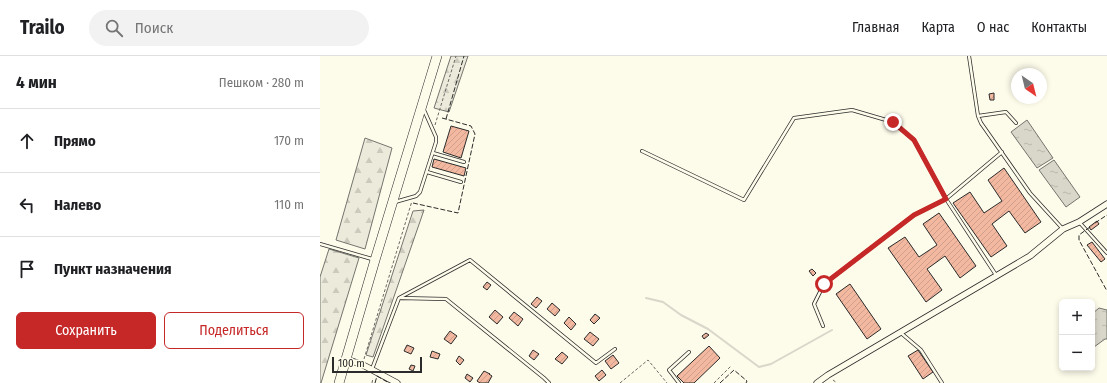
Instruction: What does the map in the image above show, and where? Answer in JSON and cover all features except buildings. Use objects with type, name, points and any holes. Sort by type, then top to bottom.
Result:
[{"type":"main road","points":[[339,383],[437,56]]},
{"type":"street","points":[[817,383],[900,332],[1030,256],[1063,229],[1079,222],[1107,204]]},
{"type":"street","points":[[346,359],[363,365],[373,372],[397,383]]},
{"type":"lane","points":[[969,56],[978,116],[981,122],[1030,193],[1063,229]]},
{"type":"lane","points":[[392,202],[416,196],[420,192],[433,153],[436,137],[422,106]]},
{"type":"lane","points":[[642,151],[744,200],[794,118],[852,110],[893,122],[914,140],[946,199],[996,276]]},
{"type":"lane","points":[[978,116],[1006,112],[1016,123]]},
{"type":"lane","points":[[823,326],[814,304],[824,284],[914,215],[946,199],[1002,152]]},
{"type":"lane","points":[[433,153],[464,162]]},
{"type":"lane","points":[[427,172],[461,182]]},
{"type":"lane","points":[[1079,222],[1107,253]]},
{"type":"lane","points":[[320,244],[375,260]]},
{"type":"lane","points":[[373,372],[399,298],[470,260],[596,363],[615,349]]},
{"type":"lane","points":[[399,298],[446,299],[549,383]]},
{"type":"lane","points":[[900,332],[921,350],[942,383]]},
{"type":"lane","points":[[679,383],[669,370],[689,352]]},
{"type":"path","points":[[433,131],[456,56]]},
{"type":"path","points":[[363,365],[413,197]]},
{"type":"path","points":[[620,383],[648,360],[667,383]]},
{"type":"path","points":[[714,383],[731,366]]},
{"type":"path","points":[[372,383],[373,372]]},
{"type":"green space","points":[[451,56],[468,56],[449,112],[434,108]]},
{"type":"green space","points":[[365,138],[392,148],[365,249],[336,240]]},
{"type":"green space","points":[[424,210],[373,357],[366,355],[413,211]]},
{"type":"green space","points":[[329,249],[359,258],[320,383],[320,277]]},
{"type":"water","points":[[1027,120],[1053,158],[1037,168],[1011,132]]},
{"type":"water","points":[[1054,160],[1080,197],[1066,207],[1039,170]]},
{"type":"water","points":[[1099,308],[1107,310],[1107,339],[1095,346],[1095,335],[1095,311]]},
{"type":"waterway","points":[[646,298],[663,302],[681,315],[708,329],[759,367],[771,364],[832,330]]},
{"type":"fence","points":[[446,119],[464,56]]},
{"type":"fence","points":[[413,203],[458,213],[475,134],[471,126],[442,118]]},
{"type":"fence","points":[[1095,223],[1107,215]]},
{"type":"fence","points":[[1090,227],[1079,235],[1079,240],[1107,291]]},
{"type":"fence","points":[[720,383],[734,370],[747,381],[746,383]]},
{"type":"fence","points":[[375,383],[377,376],[389,383]]},
{"type":"route","points":[[824,284],[914,215],[946,199],[914,140],[893,122]]}]
